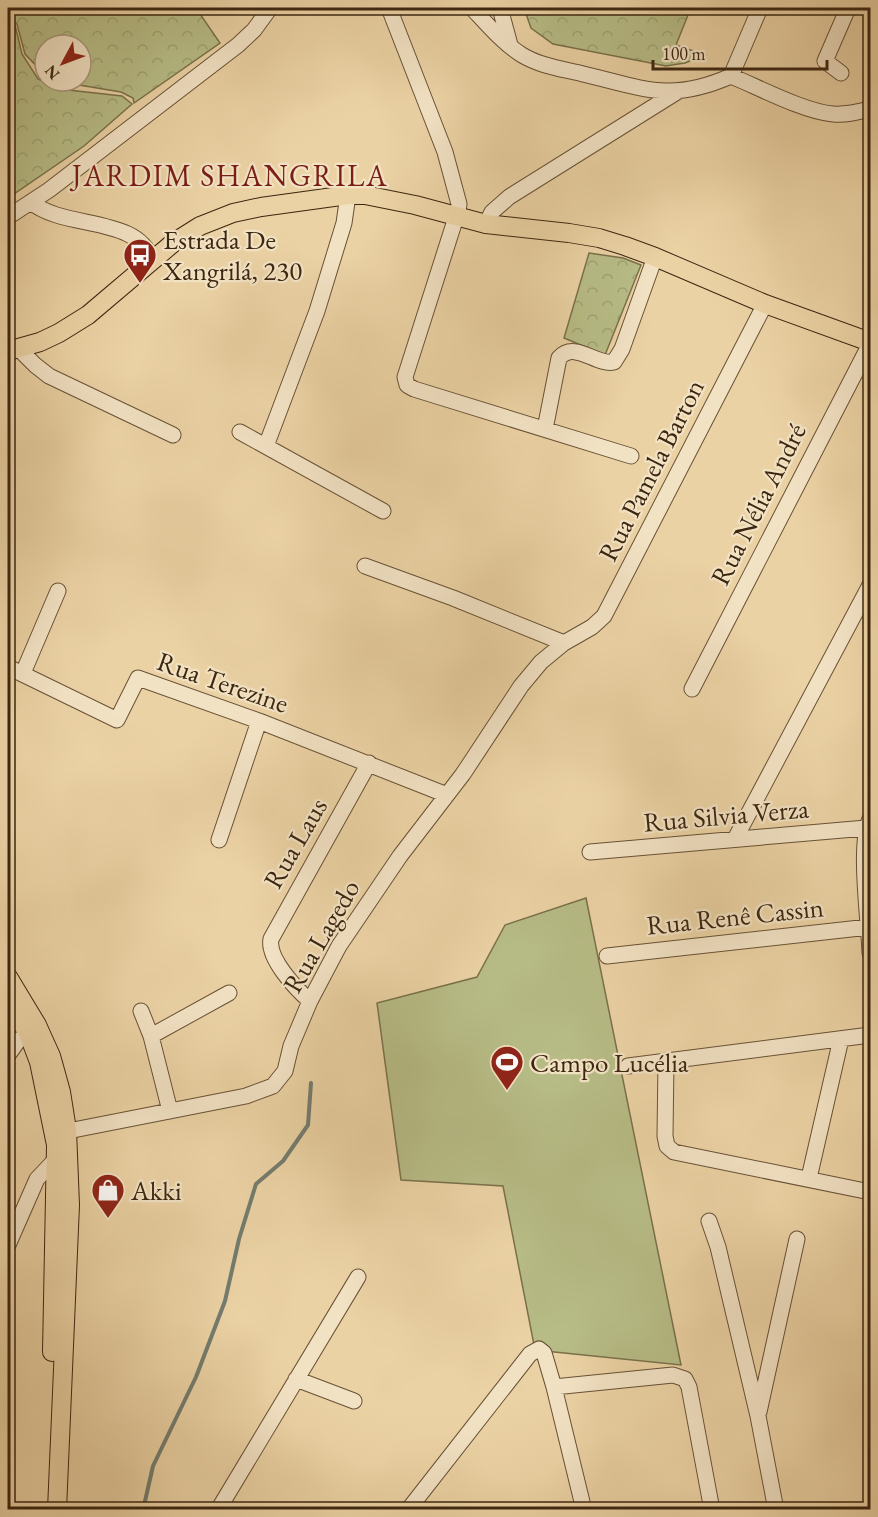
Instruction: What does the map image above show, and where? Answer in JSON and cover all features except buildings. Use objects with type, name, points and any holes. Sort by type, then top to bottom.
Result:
[{"type":"main road","points":[[13,350],[59,333],[88,315],[181,237],[233,213],[348,195],[387,199],[486,224],[599,238],[655,257],[765,304],[870,343]]},
{"type":"main road","points":[[8,977],[32,1029],[39,1062],[61,1132],[57,1167],[47,1509]]},
{"type":"main road","points":[[8,1003],[32,1029]]},
{"type":"main road","points":[[57,1167],[70,1205],[57,1509]]},
{"type":"street","points":[[8,217],[32,202],[238,45],[254,30],[270,8]]},
{"type":"street","points":[[389,8],[453,177],[459,204],[405,377],[407,385],[631,456]]},
{"type":"street","points":[[472,8],[510,47],[536,61],[631,87],[651,91],[678,91]]},
{"type":"street","points":[[500,8],[510,47]]},
{"type":"street","points":[[730,76],[760,8]]},
{"type":"street","points":[[841,73],[825,61],[849,8]]},
{"type":"street","points":[[486,224],[492,212],[509,197],[678,91],[730,76],[815,111],[834,114],[870,109]]},
{"type":"street","points":[[266,446],[318,310],[344,223],[348,195]]},
{"type":"street","points":[[32,202],[56,214],[130,234],[144,245],[152,261]]},
{"type":"street","points":[[545,429],[557,360],[562,354],[571,352],[607,363],[614,362],[655,257]]},
{"type":"street","name":"Rua Pamela Barton","points":[[564,643],[592,627],[604,616],[613,601],[765,304]]},
{"type":"street","name":"Rua Nélia André","points":[[692,689],[870,343]]},
{"type":"street","points":[[13,350],[50,376],[173,435]]},
{"type":"street","points":[[240,432],[383,512]]},
{"type":"street","points":[[365,566],[476,607],[564,643]]},
{"type":"street","points":[[735,839],[870,585]]},
{"type":"street","points":[[23,673],[58,591]]},
{"type":"street","name":"Rua Lagedo","points":[[61,1132],[246,1096],[273,1086],[285,1071],[291,1046],[310,1001],[339,946],[447,795],[521,686],[541,662],[564,643]]},
{"type":"street","name":"Rua Terezine","points":[[8,667],[117,720],[138,678],[259,721],[447,795]]},
{"type":"street","points":[[219,840],[259,721]]},
{"type":"street","name":"Rua Laus","points":[[310,1001],[290,980],[270,946],[274,932],[369,763]]},
{"type":"street","points":[[868,823],[865,848],[870,953]]},
{"type":"street","name":"Rua Silvia Verza","points":[[590,852],[735,839],[868,823]]},
{"type":"street","name":"Rua Renê Cassin","points":[[607,956],[869,927]]},
{"type":"street","points":[[151,1036],[229,993]]},
{"type":"street","points":[[141,1011],[151,1036],[170,1111]]},
{"type":"street","points":[[8,1055],[32,1029]]},
{"type":"street","points":[[628,1066],[870,1035]]},
{"type":"street","points":[[809,1178],[841,1039]]},
{"type":"street","points":[[666,1062],[665,1136],[667,1146],[674,1152],[870,1192]]},
{"type":"street","points":[[8,1241],[37,1179],[57,1167]]},
{"type":"street","points":[[709,1221],[718,1247],[758,1416],[776,1509]]},
{"type":"street","points":[[758,1416],[797,1239]]},
{"type":"street","points":[[218,1509],[358,1277]]},
{"type":"street","points":[[408,1509],[530,1354],[539,1349],[542,1350],[554,1387],[584,1509]]},
{"type":"street","points":[[554,1387],[673,1375],[685,1379],[689,1387],[712,1509]]},
{"type":"street","points":[[296,1379],[354,1401]]},
{"type":"green space","points":[[8,8],[196,8],[220,43],[134,103],[133,98],[121,92],[93,87],[93,33],[33,33],[33,62],[25,54],[17,24],[8,14]]},
{"type":"green space","points":[[524,8],[684,8],[690,10],[676,45],[705,55],[685,63],[666,66],[553,44],[531,28]]},
{"type":"green space","points":[[8,19],[15,25],[22,54],[33,71],[33,93],[93,93],[122,96],[132,104],[84,146],[8,198]]},
{"type":"green space","points":[[589,253],[623,258],[641,265],[605,355],[564,338]]},
{"type":"green space","name":"Campo Lucélia","points":[[586,898],[681,1365],[535,1350],[503,1186],[401,1180],[377,1003],[477,977],[505,925]]},
{"type":"waterway","points":[[143,1510],[153,1466],[196,1377],[225,1301],[239,1239],[256,1184],[283,1161],[308,1125],[311,1083]]},
{"type":"place","name":"Estrada De Xangrilá, 230","points":[[140,284]]},
{"type":"place","name":"Campo Lucélia","points":[[507,1091]]},
{"type":"place","name":"Akki","points":[[108,1219]]},
{"type":"district","name":"JARDIM SHANGRILA","points":[[230,175]]}]
